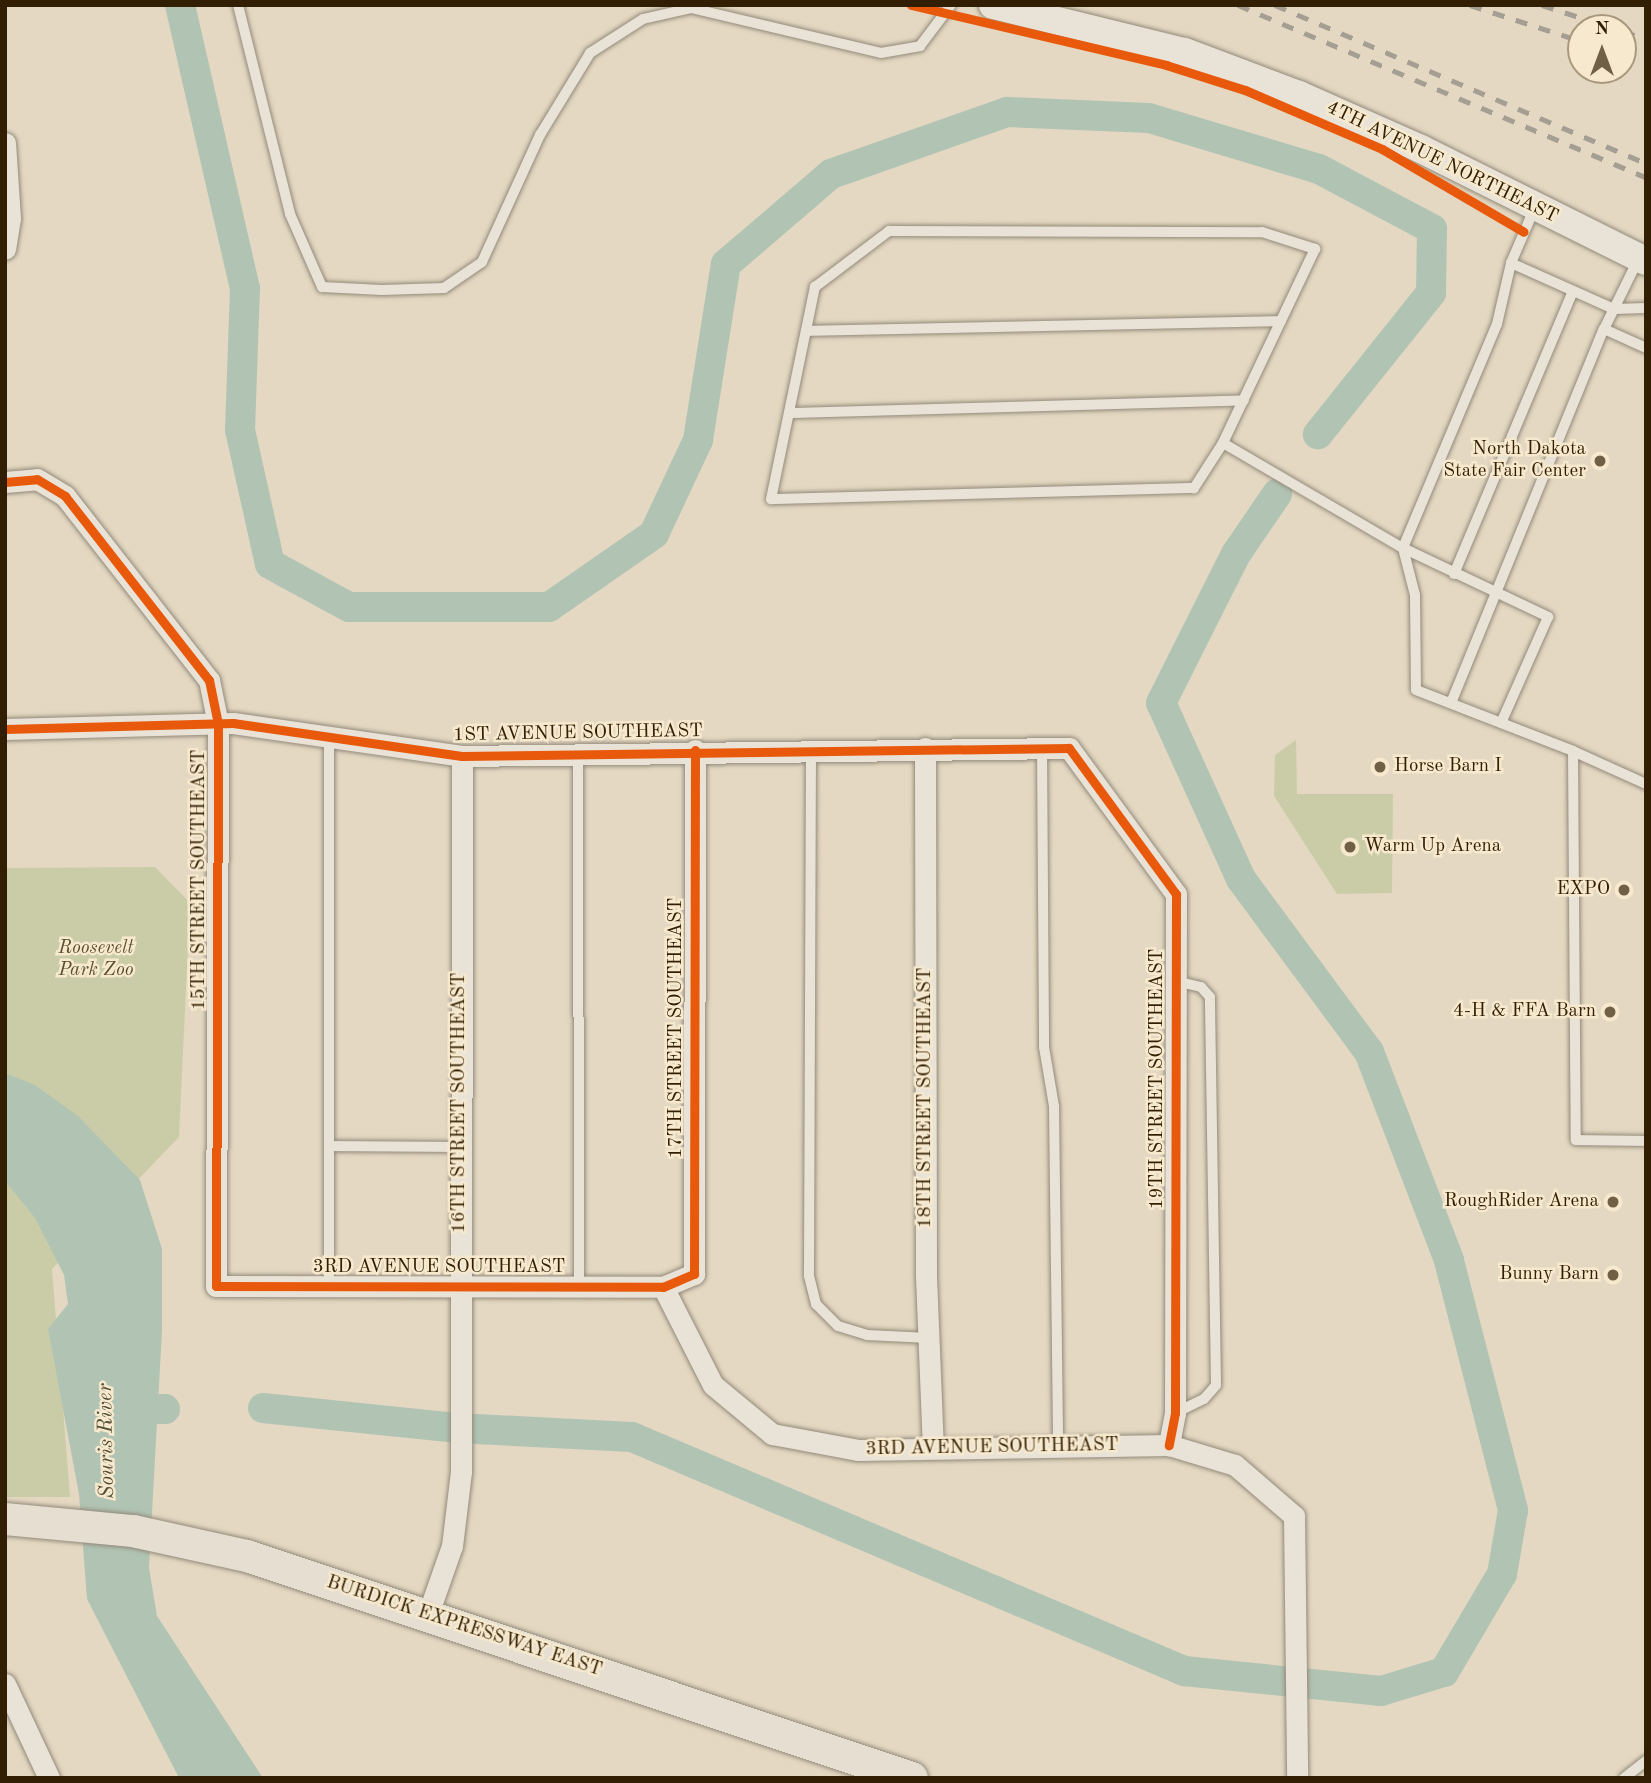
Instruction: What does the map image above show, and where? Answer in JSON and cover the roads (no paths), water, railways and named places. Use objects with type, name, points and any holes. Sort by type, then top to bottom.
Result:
[{"type":"main road","name":"BURDICK EXPRESSWAY EAST","points":[[17,1520],[187,1541],[428,1614],[912,1778]]},
{"type":"street","name":"4TH AVENUE NORTHEAST","points":[[993,5],[1185,51],[1348,116],[1642,259]]},
{"type":"street","points":[[5,143],[10,218],[5,249]]},
{"type":"street","name":"15TH STREET SOUTHEAST","points":[[5,482],[37,479],[65,496],[209,680],[218,724],[216,1286]]},
{"type":"street","name":"1ST AVENUE SOUTHEAST","points":[[5,729],[218,724],[462,756],[695,750],[1069,748]]},
{"type":"street","name":"18TH STREET SOUTHEAST","points":[[925,748],[929,1338],[933,1448]]},
{"type":"street","name":"19TH STREET SOUTHEAST","points":[[1069,748],[1176,894],[1175,1413],[1169,1445]]},
{"type":"street","name":"17TH STREET SOUTHEAST","points":[[663,1287],[694,1274],[695,750]]},
{"type":"street","name":"16TH STREET SOUTHEAST","points":[[428,1614],[452,1546],[461,1472],[458,1285],[462,756]]},
{"type":"street","name":"3RD AVENUE SOUTHEAST","points":[[216,1286],[663,1287],[713,1385],[772,1434],[858,1450],[1169,1445]]},
{"type":"street","points":[[1169,1445],[1235,1465],[1294,1516],[1297,1778]]},
{"type":"street","points":[[5,1684],[49,1778]]},
{"type":"lane","points":[[237,5],[289,214],[323,287],[382,290],[444,288],[482,262],[540,135],[590,53],[643,19],[691,8],[881,53],[920,46],[951,5]]},
{"type":"lane","points":[[1535,207],[1511,263],[1497,324],[1403,548],[1415,595],[1416,690],[1573,751],[1646,784]]},
{"type":"lane","points":[[889,231],[1262,232],[1315,249],[1281,321],[1223,443],[1194,488],[771,499],[815,287],[889,231]]},
{"type":"lane","points":[[1451,703],[1604,329],[1642,259]]},
{"type":"lane","points":[[1511,263],[1614,309],[1646,308]]},
{"type":"lane","points":[[1454,574],[1573,291]]},
{"type":"lane","points":[[806,331],[1281,321]]},
{"type":"lane","points":[[1604,329],[1646,348]]},
{"type":"lane","points":[[789,413],[1244,400]]},
{"type":"lane","points":[[1223,443],[1403,548],[1548,617],[1501,723]]},
{"type":"lane","points":[[329,737],[329,1286]]},
{"type":"lane","points":[[1042,748],[1044,1047],[1054,1106],[1058,1447]]},
{"type":"lane","points":[[811,749],[809,1276],[816,1304],[838,1326],[867,1335],[929,1338]]},
{"type":"lane","points":[[1573,751],[1576,1140],[1646,1141]]},
{"type":"lane","points":[[578,753],[579,1285]]},
{"type":"lane","points":[[1175,1413],[1204,1399],[1216,1385],[1210,997],[1201,987],[1176,981]]},
{"type":"lane","points":[[329,1146],[459,1147]]},
{"type":"lane","points":[[1624,1778],[1646,1760]]},
{"type":"water","name":"Souris River","points":[[5,1073],[35,1085],[78,1116],[140,1180],[162,1249],[162,1331],[149,1568],[157,1616],[263,1778],[179,1778],[87,1599],[79,1494],[48,1329],[68,1304],[64,1275],[35,1218],[5,1181]]},
{"type":"waterway","points":[[180,5],[245,288],[240,430],[270,564],[349,607],[549,607],[654,534],[698,440],[726,264],[831,174],[1007,112],[1149,118],[1319,169],[1432,229],[1431,293],[1318,434]]},
{"type":"waterway","points":[[263,1408],[456,1428],[632,1437],[1184,1671],[1381,1691],[1444,1672],[1502,1574],[1513,1510],[1449,1260],[1369,1052],[1241,879],[1161,703],[1236,554],[1277,494]]},
{"type":"waterway","name":"Souris River","points":[[117,1410],[165,1409]]},
{"type":"railway","points":[[1238,5],[1646,177]]},
{"type":"railway","points":[[1275,5],[1646,163]]},
{"type":"railway","points":[[1470,5],[1567,36]]},
{"type":"railway","points":[[1542,5],[1570,14]]},
{"type":"railway","points":[[1637,36],[1646,39]]},
{"type":"railway","points":[[1637,58],[1646,61]]},
{"type":"place","name":"North Dakota State Fair Center","points":[[1600,461]]},
{"type":"place","name":"Horse Barn I","points":[[1380,767]]},
{"type":"place","name":"Warm Up Arena","points":[[1350,847]]},
{"type":"place","name":"EXPO","points":[[1624,890]]},
{"type":"place","name":"4-H & FFA Barn","points":[[1610,1012]]},
{"type":"place","name":"RoughRider Arena","points":[[1613,1202]]},
{"type":"place","name":"Bunny Barn","points":[[1613,1275]]},
{"type":"park label","name":"Roosevelt Park Zoo","points":[[96,960]]}]
